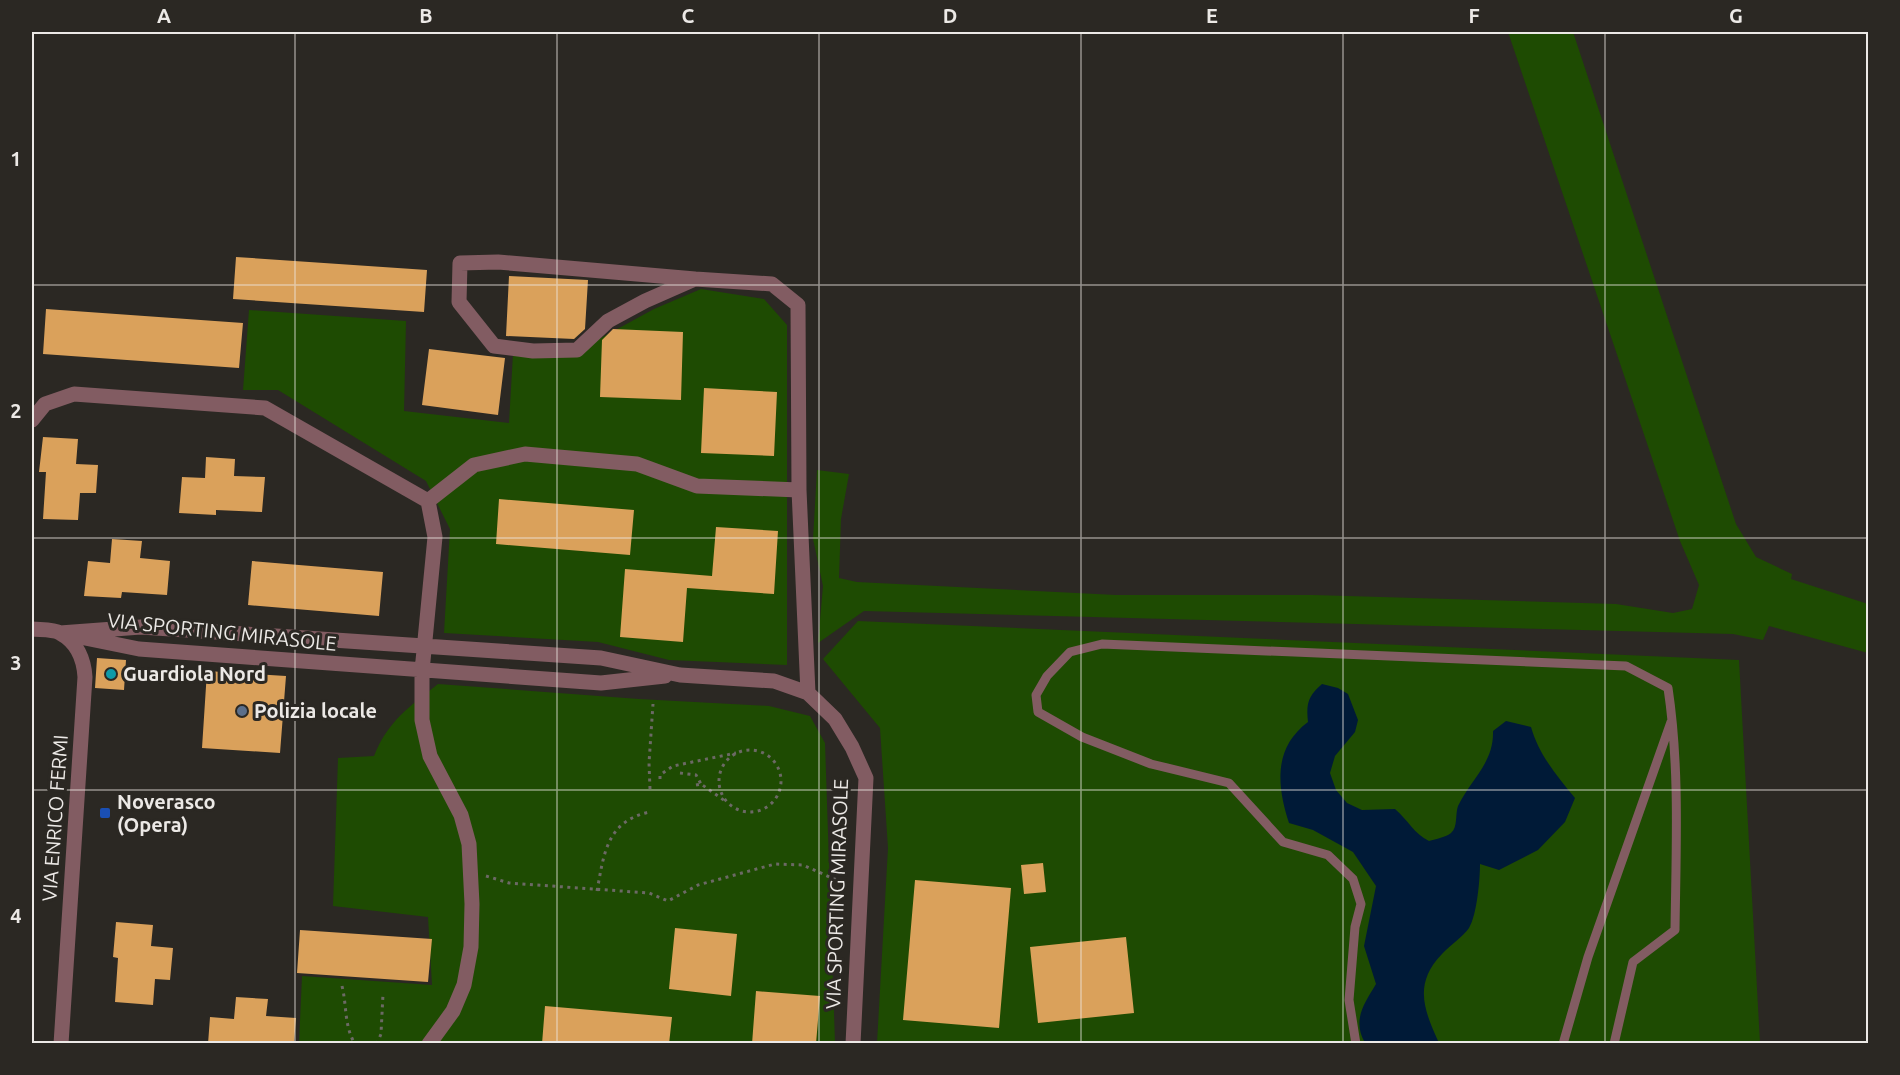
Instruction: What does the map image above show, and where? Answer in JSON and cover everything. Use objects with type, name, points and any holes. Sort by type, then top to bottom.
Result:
[{"type":"street","points":[[695,279],[645,301],[608,321],[577,350],[533,351],[494,346],[459,302],[460,263],[498,262],[772,284],[798,304],[799,490],[808,693]]},
{"type":"street","points":[[32,420],[45,404],[74,394],[265,408],[428,501],[435,537],[422,671],[422,720],[430,756],[460,814],[469,844],[472,904],[471,947],[464,985],[453,1011],[429,1044]]},
{"type":"street","points":[[428,501],[474,465],[525,454],[637,464],[697,486],[799,490]]},
{"type":"street","name":"VIA SPORTING MIRASOLE","points":[[60,633],[141,627],[601,658],[680,675],[774,681],[808,693],[835,718],[866,778],[853,1044]]},
{"type":"street","points":[[32,629],[60,633]]},
{"type":"street","name":"VIA SPORTING MIRASOLE","points":[[60,633],[139,649],[422,671],[601,683],[680,675]]},
{"type":"street","name":"VIA ENRICO FERMI","points":[[60,633],[75,647],[84,660],[85,677],[61,1044]]},
{"type":"lane","points":[[1356,1044],[1349,1000],[1355,927],[1361,904],[1353,879],[1328,855],[1283,842],[1229,783],[1152,764],[1082,736],[1038,712],[1036,695],[1047,676],[1070,652],[1102,644],[1626,666],[1668,688],[1673,718],[1676,803],[1675,930],[1633,962],[1614,1044]]},
{"type":"lane","points":[[1563,1044],[1588,957],[1673,718]]},
{"type":"path","points":[[650,789],[649,763],[653,704]]},
{"type":"path","points":[[660,779],[660,775],[673,766],[749,750],[761,752],[771,759],[778,769],[781,780],[779,792],[772,802],[763,809],[751,812],[739,810],[701,784],[696,775],[680,773]]},
{"type":"path","points":[[729,803],[722,794],[719,782],[721,770],[727,760],[737,753]]},
{"type":"path","points":[[696,785],[701,784]]},
{"type":"path","points":[[597,891],[608,841],[633,818],[649,812]]},
{"type":"path","points":[[471,874],[509,884],[649,893],[668,901],[698,885],[775,864],[803,865],[834,879],[861,884]]},
{"type":"path","points":[[342,986],[347,1024],[356,1044]]},
{"type":"path","points":[[377,1044],[382,1025],[383,994]]},
{"type":"green space","points":[[1508,32],[1573,32],[1736,524],[1756,557],[1792,574],[1791,579],[1868,604],[1868,653],[1769,626],[1763,640],[1733,634],[864,611],[818,643],[823,586],[813,539],[817,470],[849,474],[841,519],[839,578],[857,582],[1116,595],[1313,595],[1616,604],[1673,613],[1692,609],[1699,585],[1680,541]]},
{"type":"green space","points":[[701,289],[764,299],[787,325],[787,665],[669,660],[598,642],[444,633],[450,529],[426,481],[278,390],[243,390],[249,310],[406,321],[404,411],[509,423],[513,354],[566,357],[654,309]]},
{"type":"green space","points":[[858,621],[1739,660],[1760,1043],[877,1043],[888,848],[880,728],[823,659]]},
{"type":"green space","points":[[438,684],[769,706],[810,716],[825,743],[835,1043],[299,1044],[302,976],[432,985],[428,917],[333,906],[338,758],[374,756],[393,724]]},
{"type":"water","points":[[1322,684],[1338,688],[1348,694],[1358,720],[1355,732],[1335,756],[1330,773],[1336,790],[1347,803],[1362,810],[1395,809],[1419,835],[1429,841],[1446,836],[1453,830],[1458,806],[1486,762],[1493,731],[1506,721],[1531,727],[1544,756],[1575,798],[1565,822],[1538,850],[1499,870],[1480,864],[1472,922],[1469,928],[1433,965],[1424,987],[1426,1008],[1439,1043],[1365,1043],[1361,1035],[1361,1012],[1376,984],[1364,946],[1376,886],[1353,852],[1313,830],[1289,823],[1282,795],[1283,756],[1297,732],[1308,722],[1309,701]]},
{"type":"building","points":[[236,257],[427,270],[424,312],[233,299]]},
{"type":"building","points":[[509,276],[588,280],[585,329],[574,339],[506,336]]},
{"type":"building","points":[[46,309],[243,323],[239,368],[43,354]]},
{"type":"building","points":[[613,329],[683,332],[681,400],[600,397],[602,340]]},
{"type":"building","points":[[429,349],[505,358],[498,415],[422,405]]},
{"type":"building","points":[[704,388],[777,392],[774,456],[701,453]]},
{"type":"building","points":[[43,437],[78,439],[76,464],[98,465],[96,493],[80,493],[78,520],[43,519],[46,472],[39,472]]},
{"type":"building","points":[[206,457],[235,459],[234,476],[265,477],[262,512],[216,510],[216,515],[179,513],[182,477],[205,478]]},
{"type":"building","points":[[499,499],[634,510],[630,555],[496,544]]},
{"type":"building","points":[[716,527],[778,531],[774,594],[687,588],[683,642],[620,637],[625,569],[712,576]]},
{"type":"building","points":[[112,539],[142,541],[140,558],[170,561],[167,595],[122,592],[121,598],[84,596],[88,561],[110,563]]},
{"type":"building","points":[[252,561],[383,572],[379,616],[248,605]]},
{"type":"building","name":"Guardiola Nord","points":[[97,658],[126,660],[124,690],[95,688]]},
{"type":"building","points":[[207,671],[286,676],[280,753],[202,748]]},
{"type":"building","points":[[1043,863],[1046,892],[1024,894],[1021,865]]},
{"type":"building","points":[[915,880],[1011,888],[999,1028],[903,1020]]},
{"type":"building","points":[[116,922],[153,925],[151,946],[173,948],[170,980],[155,979],[153,1005],[115,1002],[118,958],[113,957]]},
{"type":"building","points":[[675,928],[737,934],[731,996],[669,989]]},
{"type":"building","points":[[300,930],[432,939],[428,982],[297,973]]},
{"type":"building","points":[[1126,937],[1134,1013],[1038,1023],[1030,947]]},
{"type":"building","points":[[756,991],[820,996],[816,1044],[752,1044]]},
{"type":"building","points":[[236,997],[268,999],[266,1016],[296,1018],[294,1044],[208,1044],[210,1017],[234,1019]]},
{"type":"building","points":[[545,1006],[672,1017],[669,1044],[542,1044]]},
{"type":"place","name":"Guardiola Nord","points":[[111,674]]},
{"type":"place","name":"Polizia locale","points":[[242,711]]},
{"type":"place","name":"Noverasco (Opera)","points":[[105,813]]}]
